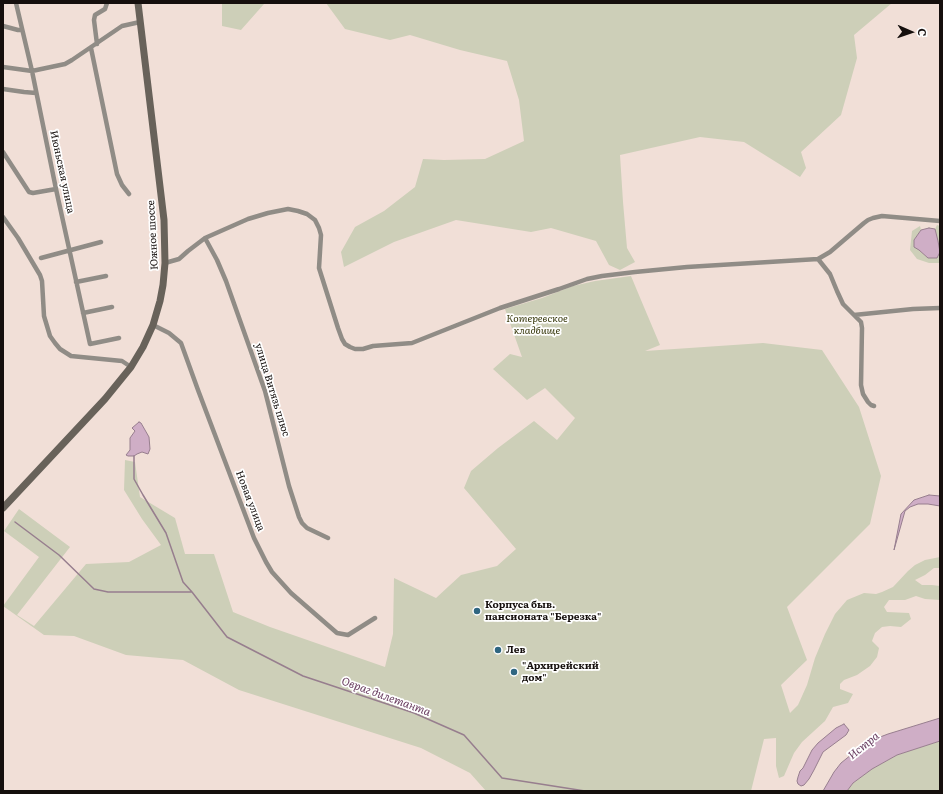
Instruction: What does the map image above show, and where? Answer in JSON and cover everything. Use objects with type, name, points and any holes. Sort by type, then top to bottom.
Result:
[{"type":"main road","name":"Южное шоссе","points":[[3,508],[105,399],[132,367],[153,325],[161,296],[165,263],[163,215],[138,3]]},
{"type":"street","name":"Июньская улица","points":[[16,3],[32,71],[90,344],[119,338]]},
{"type":"street","points":[[97,44],[94,20],[95,16],[106,10],[107,3]]},
{"type":"street","points":[[3,66],[32,71],[64,64],[91,48],[122,26],[140,22]]},
{"type":"street","points":[[3,26],[22,30]]},
{"type":"street","points":[[91,48],[117,174],[122,185],[130,194]]},
{"type":"street","points":[[3,89],[36,93]]},
{"type":"street","points":[[3,152],[29,192],[33,193],[56,189]]},
{"type":"street","points":[[165,263],[179,259],[205,238],[248,219],[288,209],[307,214],[315,220],[320,228],[319,268],[342,339],[345,344],[350,347],[355,349],[363,349],[373,346],[412,343],[500,308],[586,279],[688,267],[818,259],[830,252],[868,220],[874,218],[882,216],[940,221]]},
{"type":"street","points":[[3,217],[40,274],[42,281],[44,316],[50,336],[54,343],[71,356],[122,361],[132,367]]},
{"type":"street","name":"улица Витязь плюс","points":[[205,238],[226,281],[265,391],[299,517],[307,528],[328,538]]},
{"type":"street","points":[[40,258],[101,242]]},
{"type":"street","points":[[818,259],[830,274],[843,304],[861,322],[861,385],[863,394],[868,402],[874,406]]},
{"type":"street","points":[[76,282],[106,276]]},
{"type":"street","points":[[83,313],[112,307]]},
{"type":"street","points":[[854,315],[940,308]]},
{"type":"street","name":"Новая улица","points":[[153,325],[170,333],[181,343],[254,538],[272,572],[291,593],[337,633],[348,634],[376,618]]},
{"type":"green space","points":[[222,3],[274,3],[264,4],[241,30],[222,26]]},
{"type":"green space","points":[[326,3],[892,3],[854,35],[857,58],[841,115],[801,152],[806,168],[800,177],[744,142],[700,137],[620,155],[627,248],[635,262],[620,270],[609,265],[596,241],[551,228],[531,232],[456,220],[394,242],[344,267],[341,252],[355,227],[384,211],[415,187],[423,159],[485,159],[524,141],[519,100],[507,61],[460,50],[410,35],[390,40],[345,29]]},
{"type":"green space","points":[[937,225],[940,226],[940,263],[929,263],[917,259],[910,250],[912,231],[920,226],[921,230],[914,240],[919,250],[928,258],[938,241],[935,229]]},
{"type":"green space","name":"Котеревское кладбище","points":[[631,276],[660,345],[645,351],[763,343],[822,350],[859,407],[881,476],[870,524],[787,607],[807,660],[781,685],[790,713],[798,705],[807,685],[815,658],[835,614],[847,600],[864,593],[876,594],[893,587],[915,565],[925,560],[940,557],[940,568],[934,568],[915,580],[922,585],[940,586],[940,600],[925,599],[916,596],[905,600],[889,600],[884,607],[887,612],[909,613],[911,619],[901,627],[882,627],[875,633],[872,641],[879,648],[877,657],[870,666],[857,675],[844,680],[840,684],[840,689],[853,694],[848,703],[833,707],[825,721],[802,742],[794,753],[784,776],[779,778],[776,766],[776,738],[764,739],[751,791],[486,791],[470,773],[421,748],[239,690],[183,660],[126,655],[74,636],[44,635],[3,606],[39,557],[4,531],[19,509],[70,547],[17,615],[34,626],[86,564],[129,562],[161,545],[142,519],[124,490],[125,460],[135,462],[140,497],[175,518],[185,554],[214,554],[233,612],[270,627],[385,667],[393,634],[394,578],[436,598],[461,575],[497,566],[516,549],[464,488],[471,471],[498,448],[534,421],[557,440],[575,418],[545,388],[527,400],[493,369],[510,354],[522,357],[505,309],[542,298],[573,286]]},
{"type":"green space","points":[[940,741],[940,791],[847,791],[853,783],[872,769],[897,755]]},
{"type":"water","points":[[929,228],[935,229],[940,252],[937,258],[928,258],[914,247],[914,240],[921,230]]},
{"type":"water","points":[[139,422],[149,437],[150,449],[148,454],[142,452],[134,456],[128,456],[126,455],[130,450],[130,438],[135,431],[132,428]]},
{"type":"water","points":[[929,495],[940,496],[940,506],[918,504],[905,511],[894,550],[901,514],[914,500]]},
{"type":"water","name":"Истра","points":[[940,718],[940,741],[897,755],[872,769],[853,783],[847,791],[823,791],[841,763],[867,742]]},
{"type":"water","points":[[844,724],[849,730],[846,735],[823,752],[809,779],[804,785],[801,786],[798,784],[797,781],[800,771],[812,750],[836,728]]},
{"type":"waterway","name":"Овраг дилетанта","points":[[134,456],[134,479],[166,533],[183,582],[227,637],[303,676],[414,713],[464,735],[502,778],[585,791]]},
{"type":"waterway","points":[[15,522],[59,555],[94,589],[108,592],[192,592]]},
{"type":"place","name":"Корпуса быв. пансионата \"Березка\"","points":[[477,611]]},
{"type":"place","name":"Лев","points":[[498,650]]},
{"type":"place","name":"\"Архирейский дом\"","points":[[514,672]]}]
